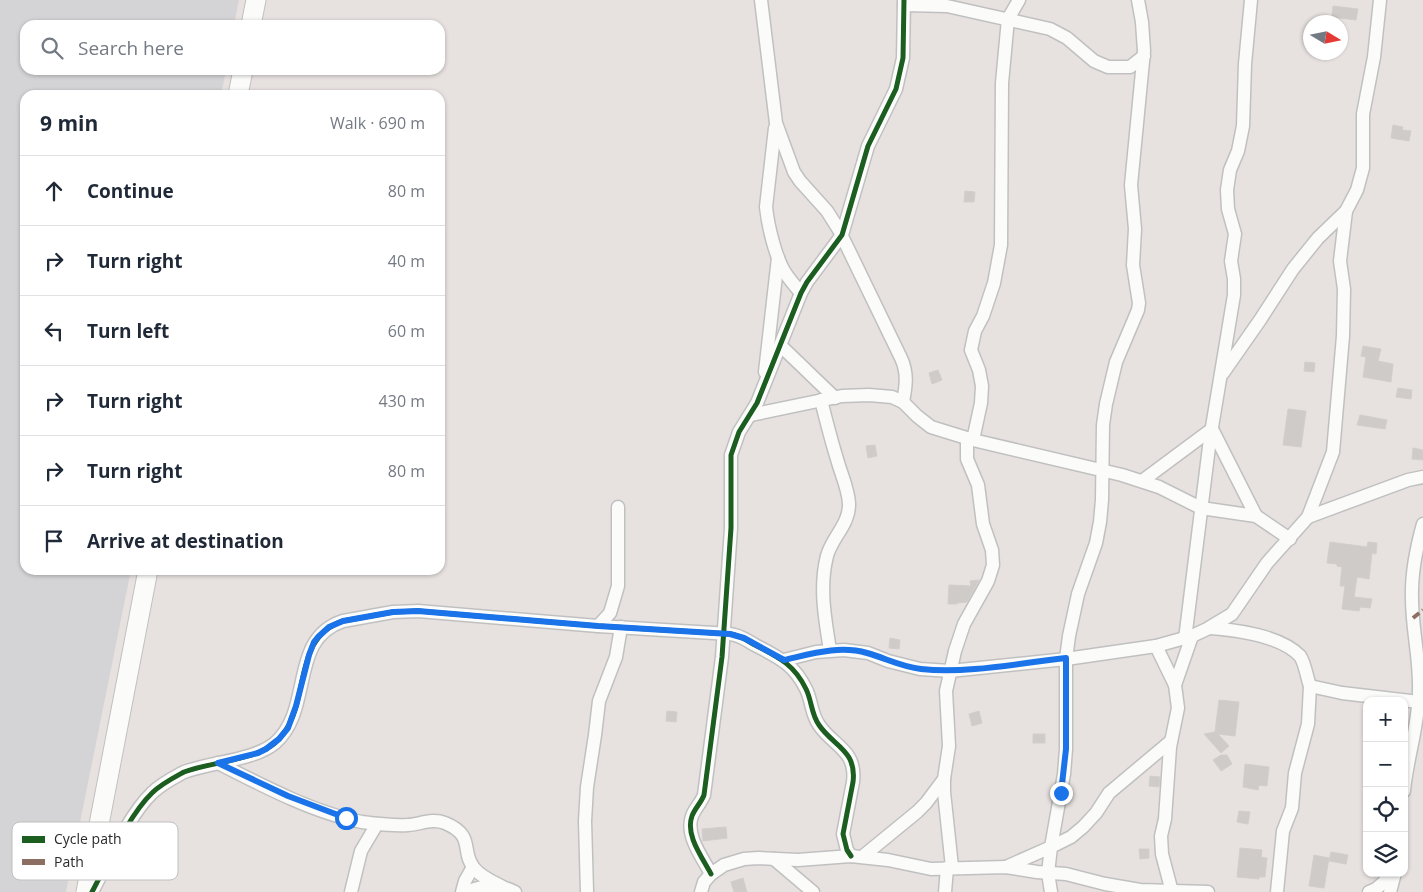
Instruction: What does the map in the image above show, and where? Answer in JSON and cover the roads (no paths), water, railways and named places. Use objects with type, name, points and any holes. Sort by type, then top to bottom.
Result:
[{"type":"street","points":[[252,20],[256,0]]},
{"type":"street","points":[[762,0],[776,123],[766,207],[770,228],[784,270],[801,293]]},
{"type":"street","points":[[945,892],[949,868],[944,779],[949,746],[945,700],[950,671],[964,624],[988,581],[993,566],[992,550],[983,524],[978,485],[967,459],[982,386],[979,370],[971,350],[972,341],[991,292],[1001,245],[1001,93],[1008,19],[1018,0]]},
{"type":"street","points":[[1052,892],[1048,873],[1064,774],[1068,636],[1078,594],[1096,543],[1102,500],[1104,425],[1110,382],[1122,346],[1137,316],[1139,303],[1133,265],[1135,229],[1131,185],[1144,56],[1144,37],[1138,0]]},
{"type":"street","points":[[1175,685],[1188,638],[1201,508],[1235,286],[1231,261],[1235,234],[1228,209],[1226,190],[1230,170],[1238,151],[1243,126],[1244,64],[1251,0]]},
{"type":"street","points":[[1221,375],[1260,320],[1292,268],[1318,238],[1346,211],[1357,190],[1363,168],[1363,114],[1374,57],[1380,0]]},
{"type":"street","points":[[711,874],[693,841],[690,826],[692,815],[703,799],[705,792],[723,634],[731,511],[730,463],[736,439],[764,386],[806,282],[842,235],[863,159],[874,132],[890,104],[901,74],[904,46],[904,2],[947,6],[1050,29],[1060,33],[1094,61],[1108,67],[1130,67],[1144,56]]},
{"type":"street","points":[[239,90],[242,75]]},
{"type":"street","points":[[776,123],[794,172],[827,211],[842,235],[904,365],[906,381],[903,402]]},
{"type":"street","points":[[784,660],[830,650],[856,650],[920,669],[950,671],[1156,646],[1188,638],[1210,628],[1232,614],[1267,563],[1308,517],[1333,452],[1343,336],[1344,289],[1340,261],[1346,211]]},
{"type":"street","points":[[764,386],[778,255]]},
{"type":"street","points":[[781,346],[835,398]]},
{"type":"street","points":[[750,415],[855,395],[886,396],[903,402],[931,427],[970,439],[1103,471],[1159,487],[1201,508],[1256,516],[1290,539]]},
{"type":"street","points":[[821,400],[846,487],[849,505],[845,521],[828,554],[825,574],[823,606],[830,650]]},
{"type":"street","points":[[1142,482],[1212,429]]},
{"type":"street","points":[[1212,429],[1256,516]]},
{"type":"street","points":[[1308,517],[1408,480],[1423,477]]},
{"type":"street","points":[[598,626],[610,613],[618,586],[618,507]]},
{"type":"street","points":[[1404,787],[1408,758],[1420,707],[1412,582],[1416,548],[1423,524]]},
{"type":"street","points":[[99,822],[147,575]]},
{"type":"street","points":[[131,822],[138,809],[149,796],[162,784],[184,772],[258,753],[274,744],[284,734],[296,706],[311,648],[322,632],[336,623],[393,612],[418,611],[737,635],[784,660],[804,686],[818,724],[848,755],[851,762],[854,775],[843,834],[847,850],[857,857]]},
{"type":"street","points":[[587,892],[586,787],[595,735],[598,701],[616,657],[621,627]]},
{"type":"street","points":[[1210,628],[1245,632],[1288,647],[1301,657],[1310,686],[1308,724],[1297,762],[1292,808],[1283,831],[1277,892]]},
{"type":"street","points":[[1156,646],[1175,685],[1178,708],[1171,741],[1165,819],[1161,844],[1171,891]]},
{"type":"street","points":[[1310,686],[1420,707]]},
{"type":"street","points":[[1006,866],[1071,837],[1096,813],[1109,793],[1171,741]]},
{"type":"street","points":[[218,763],[316,808],[346,818],[377,824],[408,825],[427,821],[445,824],[465,838],[468,845],[468,857],[480,875],[515,892]]},
{"type":"street","points":[[857,857],[917,812],[944,779]]},
{"type":"street","points":[[351,892],[361,851],[377,824]]},
{"type":"street","points":[[701,892],[704,882],[711,874],[724,865],[744,859],[798,860],[857,857],[888,860],[923,868],[1006,866],[1066,874],[1136,891],[1208,892]]},
{"type":"street","points":[[774,859],[813,892]]},
{"type":"street","points":[[462,892],[465,881],[473,867]]},
{"type":"street","points":[[1369,892],[1376,889],[1390,877]]},
{"type":"street","points":[[1390,892],[1393,877]]},
{"type":"street","points":[[92,892],[99,880]]},
{"type":"street","points":[[466,892],[483,886],[503,887]]}]
